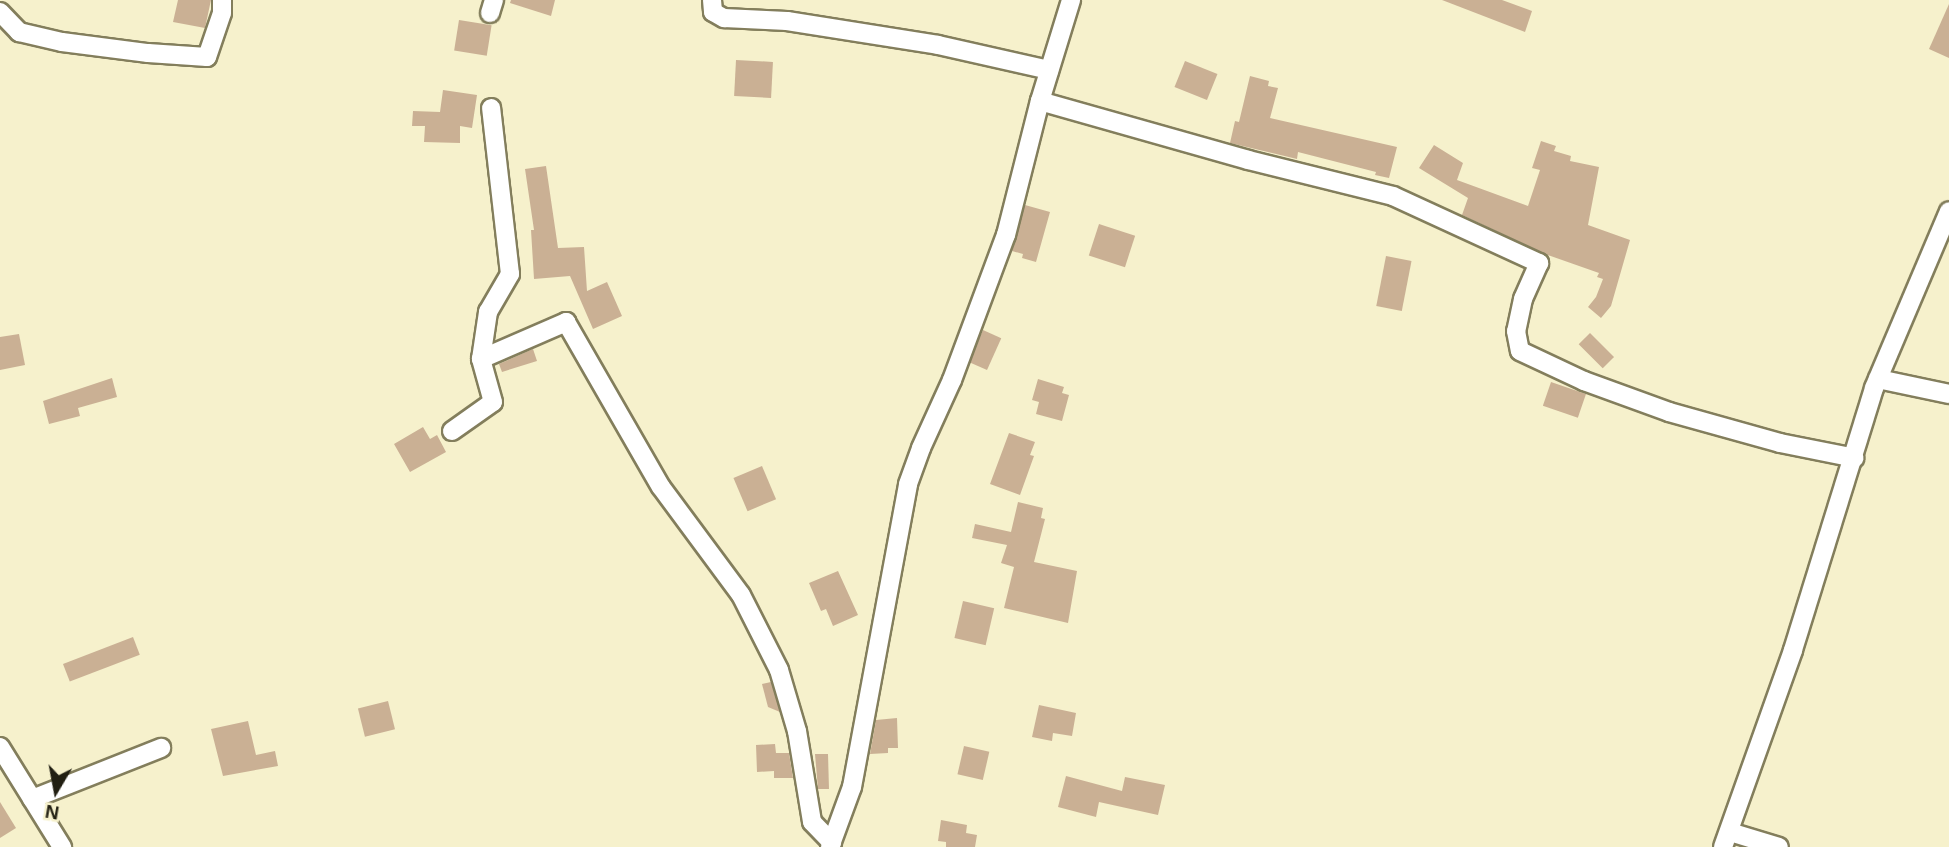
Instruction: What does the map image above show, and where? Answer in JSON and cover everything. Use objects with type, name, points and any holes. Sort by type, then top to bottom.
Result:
[{"type":"street","points":[[0,12],[19,32],[62,42],[148,54],[207,57],[222,13],[222,0]]},
{"type":"street","points":[[712,0],[713,12],[723,18],[787,21],[939,45],[1049,70]]},
{"type":"street","points":[[831,845],[852,787],[908,484],[920,448],[952,380],[1006,234],[1040,101],[1071,0]]},
{"type":"street","points":[[1040,101],[1248,160],[1393,196],[1539,262],[1523,299],[1516,331],[1520,351],[1584,381],[1669,412],[1780,443],[1855,458]]},
{"type":"street","points":[[452,431],[493,402],[481,359],[488,312],[510,274],[491,108]]},
{"type":"street","points":[[1779,847],[1726,839],[1855,458],[1878,379],[1949,211]]},
{"type":"street","points":[[481,359],[566,322],[661,487],[741,595],[779,670],[797,731],[812,822],[831,845]]},
{"type":"street","points":[[1878,379],[1949,394]]},
{"type":"street","points":[[0,747],[61,847]]},
{"type":"street","points":[[32,799],[162,748]]},
{"type":"building","points":[[178,0],[211,0],[205,28],[173,22]]},
{"type":"building","points":[[511,0],[555,0],[551,16],[510,3]]},
{"type":"building","points":[[1442,0],[1502,0],[1532,11],[1525,32]]},
{"type":"building","points":[[1949,4],[1949,58],[1929,49]]},
{"type":"building","points":[[459,20],[492,25],[487,56],[454,51]]},
{"type":"building","points":[[736,60],[773,62],[771,98],[734,96]]},
{"type":"building","points":[[1185,61],[1217,74],[1207,100],[1175,87]]},
{"type":"building","points":[[1250,76],[1269,81],[1268,86],[1278,88],[1270,118],[1397,147],[1389,178],[1375,175],[1376,172],[1298,152],[1297,159],[1230,143],[1235,121],[1239,122]]},
{"type":"building","points":[[443,90],[477,95],[472,128],[460,126],[460,143],[424,142],[425,126],[412,126],[413,111],[440,112]]},
{"type":"building","points":[[1541,141],[1556,146],[1554,151],[1571,156],[1570,161],[1599,167],[1588,225],[1630,240],[1611,306],[1601,318],[1588,307],[1596,297],[1603,279],[1597,277],[1599,273],[1545,254],[1462,215],[1468,198],[1419,168],[1434,145],[1463,163],[1457,180],[1528,206],[1540,170],[1532,168]]},
{"type":"building","points":[[546,166],[558,248],[584,247],[587,291],[607,282],[622,316],[593,329],[570,276],[534,279],[531,230],[534,230],[525,169]]},
{"type":"building","points":[[1025,205],[1050,212],[1036,262],[1022,258],[1023,254],[1012,251]]},
{"type":"building","points":[[1099,224],[1135,236],[1125,267],[1089,255]]},
{"type":"building","points":[[1386,256],[1412,261],[1402,311],[1376,306]]},
{"type":"building","points":[[983,330],[1001,338],[987,370],[969,362]]},
{"type":"building","points":[[1590,333],[1614,357],[1603,368],[1579,344]]},
{"type":"building","points":[[19,334],[25,365],[0,370],[0,337]]},
{"type":"building","points":[[533,349],[537,361],[502,372],[499,364]]},
{"type":"building","points":[[112,378],[117,397],[78,408],[80,416],[49,424],[43,401]]},
{"type":"building","points":[[1038,379],[1064,387],[1062,393],[1069,395],[1062,421],[1036,414],[1039,402],[1032,400]]},
{"type":"building","points":[[1551,382],[1586,394],[1578,418],[1543,406]]},
{"type":"building","points":[[423,427],[430,439],[437,435],[446,452],[410,472],[394,444]]},
{"type":"building","points":[[1009,433],[1035,442],[1030,455],[1034,456],[1020,495],[990,484]]},
{"type":"building","points":[[762,466],[776,499],[748,511],[733,478]]},
{"type":"building","points":[[1018,502],[1043,508],[1041,518],[1045,519],[1034,562],[1077,571],[1068,623],[1004,608],[1014,567],[1001,563],[1007,545],[972,538],[975,524],[1011,532]]},
{"type":"building","points":[[838,571],[858,615],[833,626],[826,609],[821,611],[809,583]]},
{"type":"building","points":[[963,601],[994,608],[986,645],[954,638]]},
{"type":"building","points":[[133,637],[140,655],[70,682],[63,664]]},
{"type":"building","points":[[771,682],[780,712],[768,707],[762,684]]},
{"type":"building","points":[[388,701],[395,729],[365,737],[358,708]]},
{"type":"building","points":[[1039,705],[1076,713],[1072,736],[1053,733],[1052,741],[1032,737]]},
{"type":"building","points":[[897,718],[898,748],[888,748],[888,753],[870,754],[876,720]]},
{"type":"building","points":[[248,721],[256,755],[275,751],[278,766],[223,776],[211,729]]},
{"type":"building","points":[[775,744],[776,753],[789,753],[793,778],[774,778],[774,771],[757,772],[756,745]]},
{"type":"building","points":[[964,746],[989,752],[983,780],[957,774]]},
{"type":"building","points":[[815,754],[828,754],[829,789],[818,789]]},
{"type":"building","points":[[1066,776],[1122,791],[1125,777],[1165,785],[1158,815],[1099,802],[1096,817],[1058,807]]},
{"type":"building","points":[[0,802],[16,828],[0,838]]},
{"type":"building","points":[[941,820],[967,825],[966,833],[977,835],[975,847],[946,847],[946,842],[938,841]]}]
